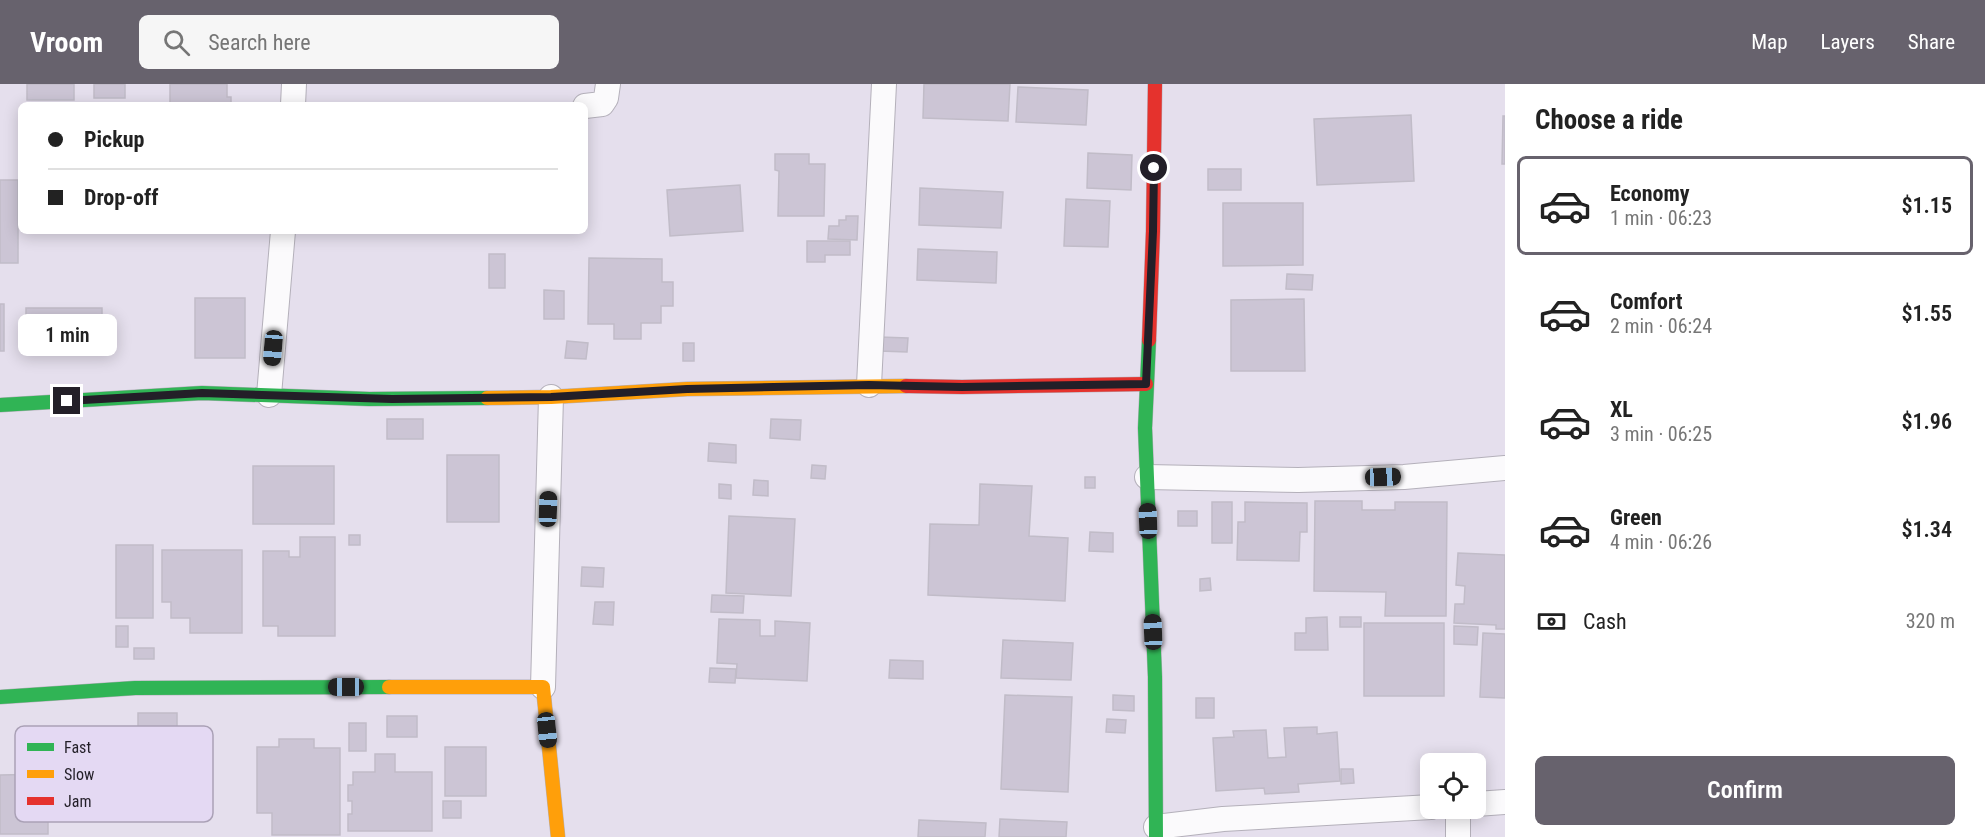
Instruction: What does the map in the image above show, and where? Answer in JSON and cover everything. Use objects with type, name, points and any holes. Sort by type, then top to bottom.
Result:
[{"type":"street","points":[[293,102],[294,84]]},
{"type":"street","points":[[588,106],[602,104],[606,98],[608,84]]},
{"type":"street","points":[[869,385],[884,84]]},
{"type":"street","points":[[1155,84],[1153,231],[1144,428],[1155,677],[1156,832],[1223,819],[1420,808]]},
{"type":"street","points":[[269,395],[283,234]]},
{"type":"street","points":[[0,405],[202,393],[369,399],[551,397],[687,389],[869,385],[962,387],[1146,384]]},
{"type":"street","points":[[551,397],[543,687],[558,837]]},
{"type":"street","points":[[1147,477],[1298,480],[1404,477],[1505,468]]},
{"type":"street","points":[[0,697],[135,688],[543,687]]},
{"type":"street","points":[[1486,803],[1505,802]]},
{"type":"street","points":[[1458,819],[1458,837]]},
{"type":"building","points":[[27,84],[74,84],[74,100],[27,100]]},
{"type":"building","points":[[94,84],[125,84],[125,98],[94,98]]},
{"type":"building","points":[[170,84],[227,84],[227,97],[231,97],[231,102],[170,102]]},
{"type":"building","points":[[924,84],[1010,84],[1008,121],[923,118]]},
{"type":"building","points":[[1018,87],[1088,90],[1086,125],[1016,122]]},
{"type":"building","points":[[1411,115],[1414,181],[1317,185],[1314,119]]},
{"type":"building","points":[[1503,116],[1505,116],[1505,164],[1502,164]]},
{"type":"building","points":[[1088,153],[1132,155],[1131,190],[1087,188]]},
{"type":"building","points":[[775,154],[809,154],[809,164],[825,164],[824,216],[778,216],[779,171],[775,170]]},
{"type":"building","points":[[1208,169],[1241,169],[1241,190],[1208,190]]},
{"type":"building","points":[[0,180],[18,180],[18,263],[0,263]]},
{"type":"building","points":[[740,185],[743,231],[670,236],[667,190]]},
{"type":"building","points":[[920,188],[1003,192],[1001,228],[919,225]]},
{"type":"building","points":[[1066,199],[1110,201],[1108,247],[1064,246]]},
{"type":"building","points":[[1223,203],[1303,203],[1303,265],[1223,266]]},
{"type":"building","points":[[846,216],[858,216],[857,240],[828,239],[829,226],[839,226],[839,220],[846,220]]},
{"type":"building","points":[[807,241],[850,241],[850,255],[825,255],[825,262],[807,262]]},
{"type":"building","points":[[918,249],[997,252],[996,283],[917,280]]},
{"type":"building","points":[[489,254],[505,254],[505,288],[489,288]]},
{"type":"building","points":[[589,258],[662,259],[662,282],[673,282],[673,306],[661,306],[661,323],[641,323],[641,339],[614,339],[614,324],[588,324]]},
{"type":"building","points":[[1287,274],[1313,275],[1312,290],[1286,289]]},
{"type":"building","points":[[544,290],[564,291],[564,319],[544,319]]},
{"type":"building","points":[[195,298],[245,298],[245,358],[195,358]]},
{"type":"building","points":[[1304,299],[1305,371],[1231,371],[1231,300]]},
{"type":"building","points":[[0,304],[4,304],[4,351],[0,351]]},
{"type":"building","points":[[26,308],[102,308],[102,352],[26,352]]},
{"type":"building","points":[[879,337],[908,338],[907,352],[879,351]]},
{"type":"building","points":[[567,341],[588,343],[586,359],[565,358]]},
{"type":"building","points":[[683,343],[694,343],[694,361],[683,361]]},
{"type":"building","points":[[387,419],[423,419],[423,439],[387,439]]},
{"type":"building","points":[[771,419],[801,420],[800,440],[770,438]]},
{"type":"building","points":[[709,443],[736,445],[736,463],[708,461]]},
{"type":"building","points":[[447,455],[499,455],[499,522],[447,522]]},
{"type":"building","points":[[812,465],[826,466],[825,479],[811,478]]},
{"type":"building","points":[[253,466],[334,466],[334,524],[253,524]]},
{"type":"building","points":[[1085,477],[1095,477],[1095,488],[1085,488]]},
{"type":"building","points":[[754,480],[768,481],[768,496],[753,495]]},
{"type":"building","points":[[719,484],[731,485],[731,499],[719,498]]},
{"type":"building","points":[[980,484],[1032,486],[1029,536],[1068,538],[1065,601],[928,595],[930,524],[979,525]]},
{"type":"building","points":[[1315,501],[1362,501],[1362,510],[1395,510],[1395,502],[1447,502],[1446,616],[1385,616],[1386,592],[1314,591]]},
{"type":"building","points":[[1212,502],[1232,502],[1232,543],[1212,543]]},
{"type":"building","points":[[1245,502],[1307,503],[1307,532],[1300,532],[1299,561],[1237,560],[1238,522],[1245,522]]},
{"type":"building","points":[[1178,511],[1197,511],[1197,526],[1178,526]]},
{"type":"building","points":[[729,516],[795,519],[791,596],[726,593]]},
{"type":"building","points":[[1090,532],[1113,533],[1113,552],[1089,551]]},
{"type":"building","points":[[349,535],[360,535],[360,545],[349,545]]},
{"type":"building","points":[[300,537],[335,537],[335,636],[278,636],[278,626],[263,626],[263,551],[289,551],[289,557],[300,557]]},
{"type":"building","points":[[116,545],[153,545],[153,618],[116,618]]},
{"type":"building","points":[[162,550],[242,550],[242,633],[190,633],[190,618],[171,618],[171,602],[162,602]]},
{"type":"building","points":[[1458,553],[1505,555],[1505,629],[1496,629],[1496,625],[1454,623],[1455,604],[1464,604],[1465,586],[1456,585]]},
{"type":"building","points":[[582,567],[604,568],[603,587],[581,586]]},
{"type":"building","points":[[1210,578],[1211,590],[1200,591],[1200,579]]},
{"type":"building","points":[[712,595],[744,596],[743,613],[711,612]]},
{"type":"building","points":[[595,602],[614,602],[613,625],[593,624]]},
{"type":"building","points":[[1327,617],[1328,650],[1295,650],[1295,633],[1306,633],[1306,618]]},
{"type":"building","points":[[1340,617],[1361,617],[1361,627],[1340,627]]},
{"type":"building","points":[[719,619],[760,620],[760,636],[775,636],[775,621],[810,623],[807,681],[736,678],[737,664],[717,663]]},
{"type":"building","points":[[1364,623],[1444,623],[1444,696],[1364,696]]},
{"type":"building","points":[[116,626],[128,626],[128,647],[116,647]]},
{"type":"building","points":[[1454,626],[1478,627],[1477,645],[1454,644]]},
{"type":"building","points":[[1483,633],[1505,634],[1505,698],[1480,697]]},
{"type":"building","points":[[1003,640],[1073,643],[1071,680],[1001,678]]},
{"type":"building","points":[[134,648],[154,648],[154,659],[134,659]]},
{"type":"building","points":[[890,660],[923,661],[923,679],[889,678]]},
{"type":"building","points":[[710,668],[736,669],[735,683],[709,682]]},
{"type":"building","points":[[1005,695],[1072,697],[1068,792],[1001,789]]},
{"type":"building","points":[[1113,695],[1134,696],[1134,711],[1113,710]]},
{"type":"building","points":[[1196,698],[1214,698],[1214,718],[1196,718]]},
{"type":"building","points":[[138,713],[177,713],[177,726],[138,726]]},
{"type":"building","points":[[387,716],[417,716],[417,737],[387,737]]},
{"type":"building","points":[[1107,719],[1126,720],[1125,733],[1106,732]]},
{"type":"building","points":[[349,723],[366,723],[366,751],[349,751]]},
{"type":"building","points":[[1317,727],[1317,734],[1337,732],[1340,781],[1298,784],[1299,792],[1265,794],[1264,788],[1216,791],[1213,738],[1234,737],[1233,731],[1266,730],[1268,758],[1286,757],[1284,728]]},
{"type":"building","points":[[279,739],[314,739],[314,748],[340,748],[340,835],[272,835],[272,813],[257,813],[257,747],[279,747]]},
{"type":"building","points":[[445,747],[486,747],[486,796],[445,796]]},
{"type":"building","points":[[375,754],[395,754],[395,772],[432,772],[432,831],[348,831],[348,814],[352,814],[352,801],[348,801],[348,785],[353,785],[353,772],[375,772]]},
{"type":"building","points":[[1341,769],[1353,769],[1354,783],[1341,784]]},
{"type":"building","points":[[0,775],[15,775],[15,822],[48,822],[48,834],[0,834]]},
{"type":"building","points":[[443,801],[461,801],[461,818],[443,818]]},
{"type":"building","points":[[1000,819],[1067,822],[1066,837],[999,837]]},
{"type":"building","points":[[919,820],[986,823],[985,837],[918,837]]},
{"type":"traffic: fast","points":[[1149,340],[1145,428],[1155,677],[1156,837]]},
{"type":"traffic: fast","points":[[0,405],[202,393],[369,399],[487,398]]},
{"type":"traffic: fast","points":[[0,697],[135,688],[389,687]]},
{"type":"traffic: slow","points":[[487,398],[551,397],[687,389],[906,386]]},
{"type":"traffic: slow","points":[[389,687],[543,687],[558,837]]},
{"type":"traffic: jam","points":[[1149,340],[1155,84]]},
{"type":"traffic: jam","points":[[906,386],[1146,384]]},
{"type":"route","points":[[67,401],[202,393],[392,399],[551,397],[687,389],[869,385],[962,387],[1146,384],[1154,168]]}]
